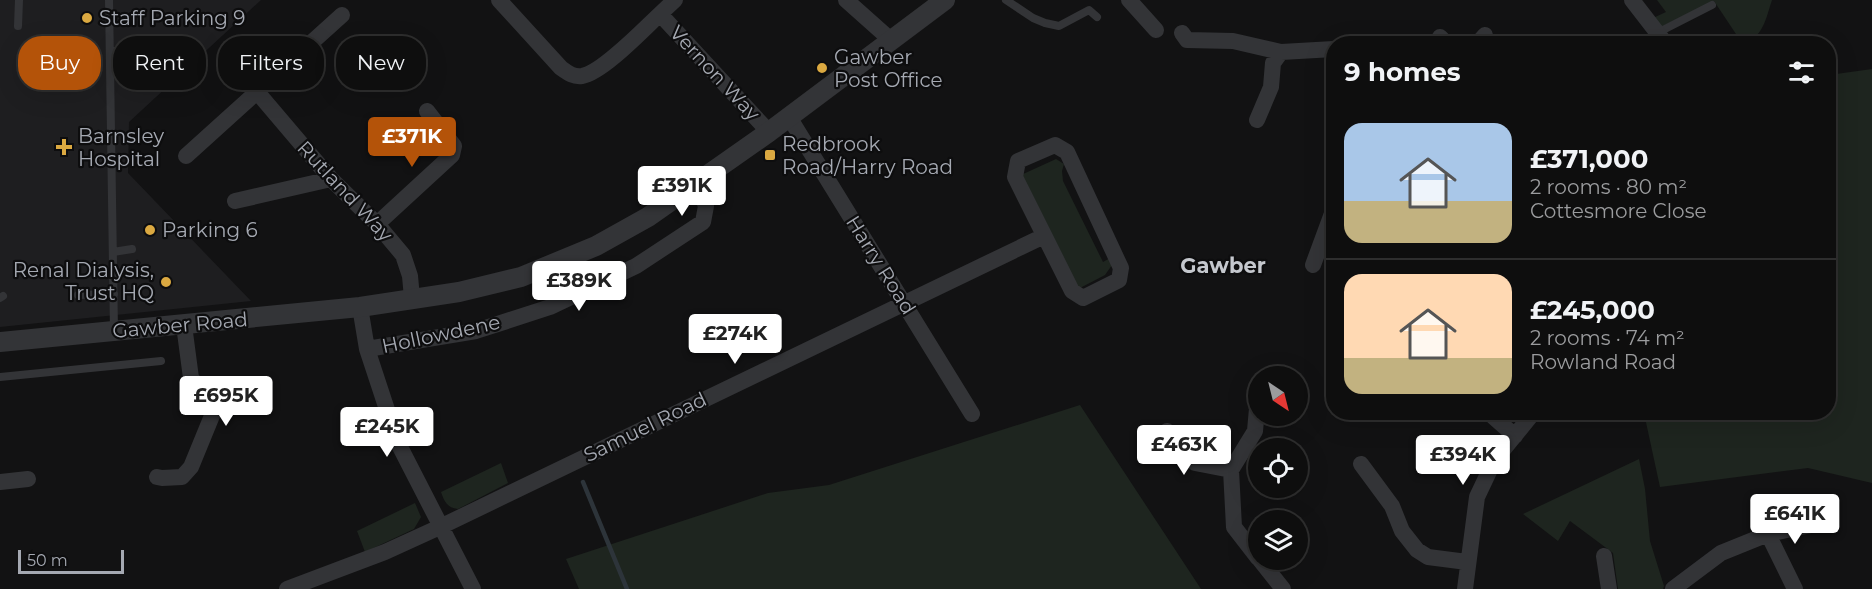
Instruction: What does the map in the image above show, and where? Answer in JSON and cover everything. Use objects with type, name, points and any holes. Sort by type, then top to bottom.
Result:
[{"type":"street","name":"Vernon Way","points":[[499,0],[561,68],[572,75],[583,76],[597,70],[660,14],[770,132]]},
{"type":"street","points":[[660,14],[675,0]]},
{"type":"street","points":[[846,0],[892,41]]},
{"type":"street","name":"Gawber Road","points":[[0,342],[360,307],[459,292],[522,277],[596,246],[648,217],[770,132],[945,0]]},
{"type":"street","points":[[1129,0],[1156,30]]},
{"type":"street","points":[[1632,0],[1660,36]]},
{"type":"street","points":[[186,156],[342,15]]},
{"type":"street","points":[[1182,33],[1187,40],[1233,41],[1281,52],[1326,50]]},
{"type":"street","points":[[1257,120],[1269,95],[1273,63],[1281,52]]},
{"type":"street","name":"Rutland Way","points":[[258,93],[331,179],[403,255],[410,276],[412,298]]},
{"type":"street","points":[[376,224],[452,155],[454,146],[427,111]]},
{"type":"street","name":"Harry Road","points":[[789,117],[972,414]]},
{"type":"street","points":[[1055,145],[1067,152],[1121,268],[1119,280],[1083,298],[1072,291],[1044,236],[1015,177],[1018,161],[1055,145]]},
{"type":"street","points":[[235,201],[331,179]]},
{"type":"street","name":"Hollowdene","points":[[367,349],[476,331],[550,306],[636,266],[703,222],[706,206],[697,184]]},
{"type":"street","points":[[1312,265],[1326,229]]},
{"type":"street","name":"Samuel Road","points":[[287,589],[385,552],[442,526],[1044,236]]},
{"type":"street","points":[[360,307],[367,349],[398,443],[473,589]]},
{"type":"street","points":[[157,477],[182,477],[191,467],[216,406],[191,378],[184,325]]},
{"type":"street","points":[[1497,420],[1515,436]]},
{"type":"street","points":[[1465,589],[1478,497],[1494,461],[1528,420]]},
{"type":"street","points":[[1248,545],[1234,527],[1231,470],[1255,431],[1255,426]]},
{"type":"street","points":[[1167,431],[1195,463],[1231,470]]},
{"type":"street","points":[[1361,464],[1392,506],[1402,531],[1417,550],[1428,557],[1467,562]]},
{"type":"street","points":[[0,482],[28,479]]},
{"type":"street","points":[[1673,589],[1720,553],[1768,534],[1816,524]]},
{"type":"street","points":[[1768,534],[1795,589]]},
{"type":"street","points":[[1604,556],[1604,588]]},
{"type":"street","points":[[1268,570],[1283,589]]},
{"type":"lane","points":[[18,26],[20,0]]},
{"type":"lane","points":[[109,0],[114,331]]},
{"type":"lane","points":[[1006,0],[1045,23],[1059,26],[1089,10],[1097,17]]},
{"type":"lane","points":[[1665,36],[1712,5]]},
{"type":"lane","points":[[113,252],[132,249]]},
{"type":"lane","points":[[78,295],[114,294]]},
{"type":"lane","points":[[0,377],[161,361]]},
{"type":"shaded area","name":"Barnsley Hospital","points":[[0,0],[261,0],[222,36],[218,36],[218,40],[206,51],[206,36],[113,36],[113,90],[164,90],[129,122],[128,173],[251,301],[0,327]]},
{"type":"shaded area","points":[[1657,0],[1772,0],[1763,27],[1756,36],[1737,36],[1714,1],[1661,27],[1653,18],[1666,12]]},
{"type":"shaded area","points":[[1872,69],[1872,483],[1808,468],[1660,487],[1646,420],[1836,420],[1836,74]]},
{"type":"shaded area","points":[[1056,159],[1064,164],[1063,181],[1103,262],[1110,258],[1112,265],[1105,275],[1080,288],[1075,285],[1021,175]]},
{"type":"shaded area","points":[[1080,405],[1201,589],[579,589],[566,559],[768,493],[829,485]]},
{"type":"shaded area","points":[[1639,459],[1645,489],[1650,541],[1663,589],[1618,589],[1613,553],[1570,521],[1558,541],[1523,514]]},
{"type":"shaded area","points":[[501,463],[508,483],[458,509],[446,503],[441,492]]},
{"type":"shaded area","points":[[415,503],[421,517],[414,529],[365,552],[357,531]]},
{"type":"waterway","points":[[583,482],[627,589]]},
{"type":"place","name":"Staff Parking 9","points":[[87,18]]},
{"type":"place","name":"Gawber Post Office","points":[[822,68]]},
{"type":"place","name":"Barnsley Hospital","points":[[64,147]]},
{"type":"place","name":"Redbrook Road/Harry Road","points":[[770,155]]},
{"type":"place","name":"Parking 6","points":[[150,230]]},
{"type":"place","name":"Renal Dialysis, Trust HQ","points":[[166,282]]},
{"type":"district","name":"Gawber","points":[[1223,265]]}]
